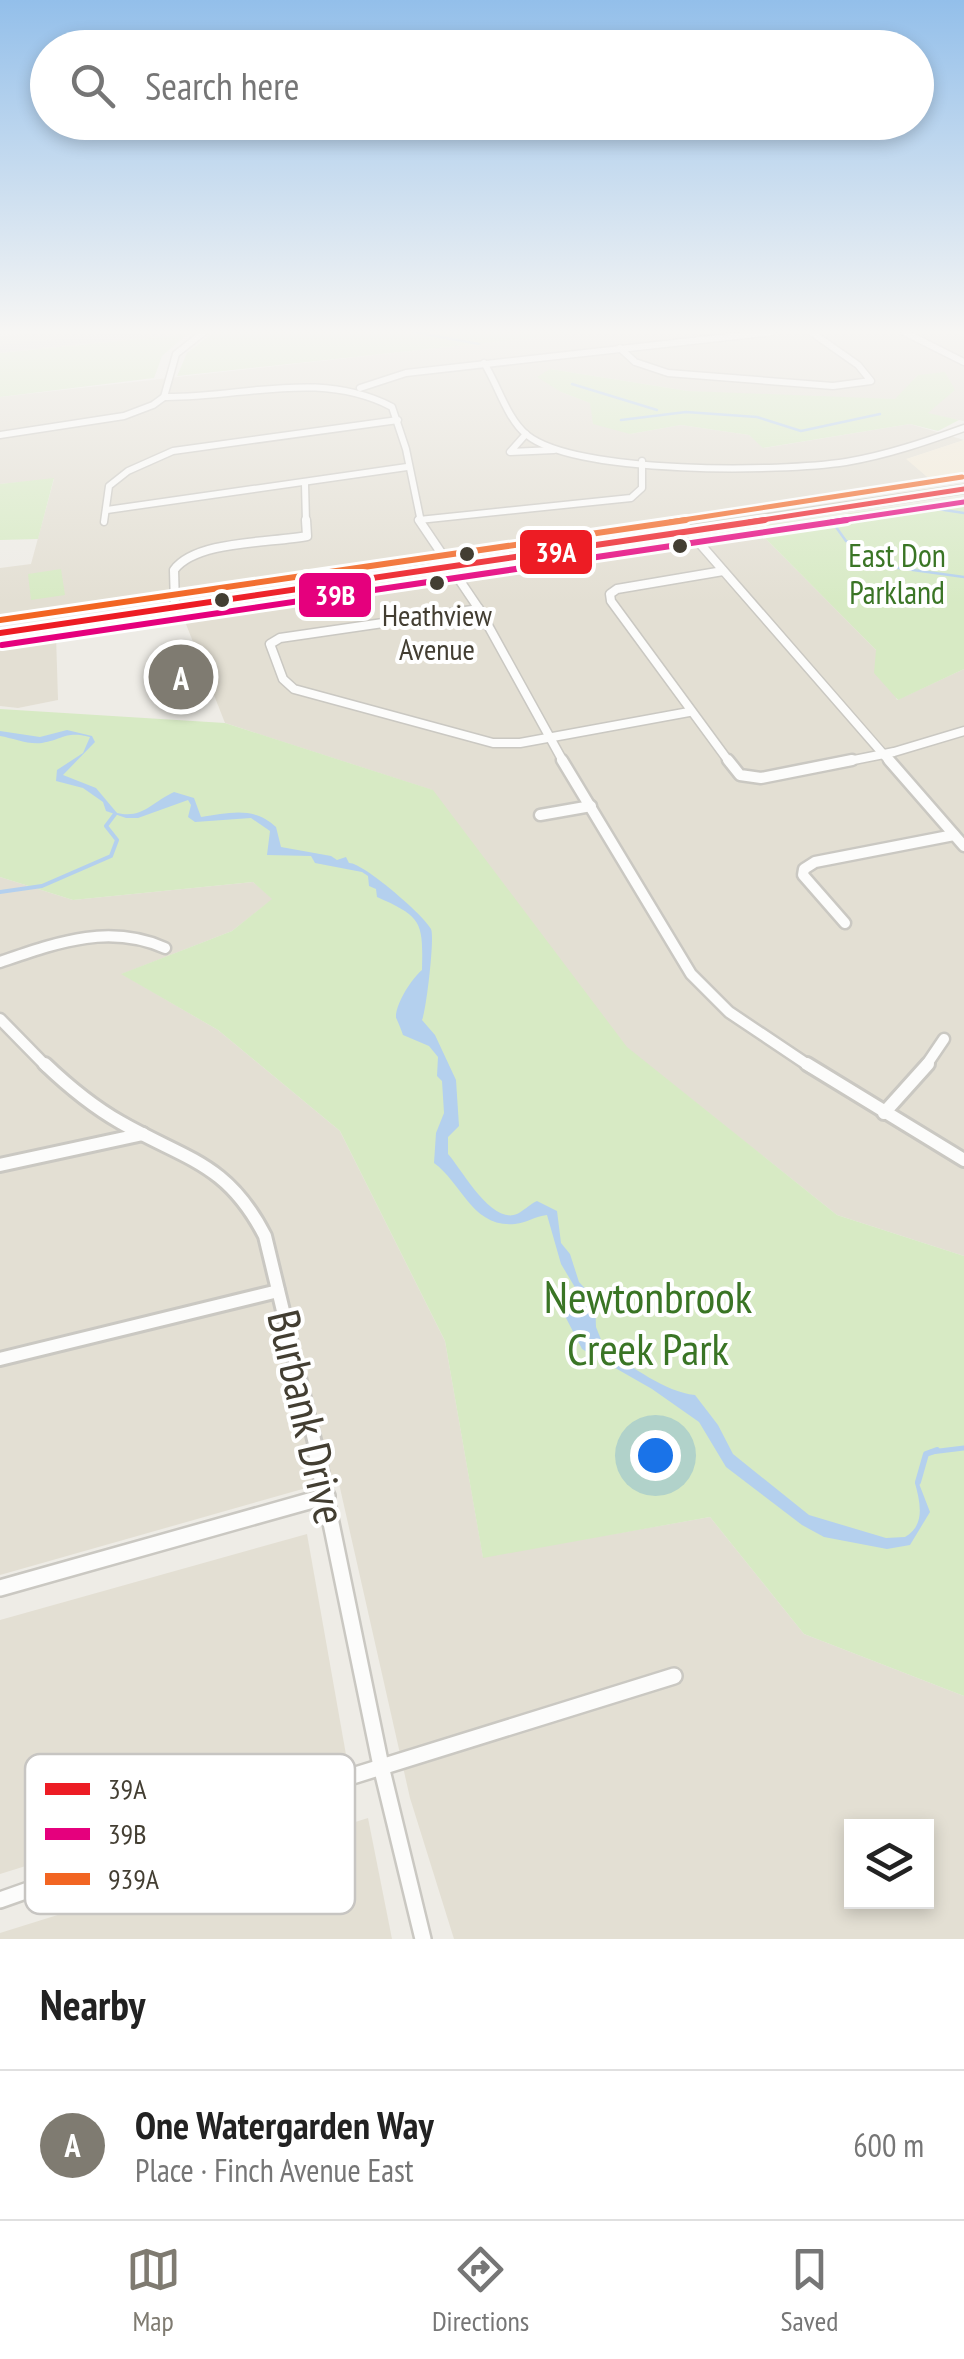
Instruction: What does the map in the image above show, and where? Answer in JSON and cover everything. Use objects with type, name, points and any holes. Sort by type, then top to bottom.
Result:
[{"type":"main road","points":[[0,633],[964,488]]},
{"type":"street","points":[[0,435],[82,422]]},
{"type":"street","points":[[104,522],[109,486],[120,476],[164,455],[380,422]]},
{"type":"street","points":[[399,422],[418,520],[478,610],[548,738],[691,974],[728,1012],[964,1160]]},
{"type":"street","points":[[519,422],[526,434],[557,450],[592,458],[738,470],[810,467],[888,455],[964,428]]},
{"type":"street","points":[[526,434],[510,452],[557,450]]},
{"type":"street","points":[[418,520],[630,498],[642,488],[642,461]]},
{"type":"street","points":[[107,510],[408,467]]},
{"type":"street","points":[[174,606],[174,573],[182,561],[199,552],[307,536],[305,484]]},
{"type":"street","points":[[688,530],[964,846]]},
{"type":"street","points":[[722,571],[617,589],[610,594],[690,712],[740,775],[762,778],[882,754],[964,731]]},
{"type":"street","points":[[478,610],[280,638],[270,644],[283,679],[294,689],[492,743],[548,738],[690,712]]},
{"type":"street","points":[[540,815],[591,806]]},
{"type":"street","points":[[845,922],[803,874],[804,868],[815,862],[954,835]]},
{"type":"street","points":[[0,962],[80,937],[112,932],[145,936],[165,948]]},
{"type":"street","name":"Burbank Drive","points":[[0,1019],[61,1080],[100,1110],[214,1168],[256,1214],[328,1496],[381,1766],[423,1939]]},
{"type":"street","points":[[884,1113],[937,1054],[944,1039]]},
{"type":"street","points":[[0,1166],[144,1134]]},
{"type":"street","points":[[0,1360],[278,1291]]},
{"type":"street","points":[[0,1588],[328,1496]]},
{"type":"street","points":[[355,1775],[674,1676]]},
{"type":"street","points":[[0,1900],[25,1891]]},
{"type":"shaded area","points":[[0,422],[616,422],[630,434],[681,425],[749,435],[764,448],[910,424],[964,440],[907,459],[932,481],[127,603],[111,600],[0,617],[0,568],[31,564],[54,479],[0,484]]},
{"type":"shaded area","points":[[964,440],[964,477],[932,481],[906,459]]},
{"type":"shaded area","points":[[754,527],[876,650],[897,700],[964,669],[964,1256],[837,1215],[626,1047],[432,790],[225,723],[184,619]]},
{"type":"shaded area","points":[[56,636],[58,700],[18,708],[0,706],[0,645]]},
{"type":"shaded area","points":[[0,877],[73,900],[253,882],[273,899],[232,931],[122,974],[218,1030],[340,1131],[445,1341],[483,1557],[710,1517],[804,1634],[964,1696],[964,1939],[454,1939],[410,1798],[338,1479],[0,1575]]},
{"type":"shaded area","points":[[307,1534],[346,1754],[25,1754],[25,1866],[0,1874],[0,1620]]},
{"type":"shaded area","points":[[368,1818],[392,1939],[0,1939],[0,1933],[61,1914],[355,1914],[355,1822]]},
{"type":"green space","points":[[954,422],[938,431],[910,424],[763,448],[749,435],[681,425],[630,434],[593,424]]},
{"type":"green space","points":[[54,478],[38,539],[0,540],[0,484]]},
{"type":"green space","name":"East Don Parkland","points":[[964,497],[964,669],[898,700],[874,673],[876,650],[754,527]]},
{"type":"green space","points":[[61,569],[65,595],[31,600],[28,574]]},
{"type":"green space","name":"Newtonbrook Creek Park","points":[[0,709],[225,723],[433,790],[627,1047],[837,1215],[964,1256],[964,1696],[804,1634],[710,1517],[483,1558],[445,1341],[340,1131],[218,1030],[121,974],[232,931],[272,899],[253,882],[73,900],[0,877]]},
{"type":"water","points":[[67,730],[92,736],[95,742],[63,775],[96,788],[117,813],[141,812],[174,792],[194,798],[201,817],[241,813],[259,816],[276,827],[281,847],[337,860],[346,857],[417,913],[432,935],[422,1020],[435,1035],[456,1080],[459,1126],[448,1137],[448,1154],[469,1182],[487,1204],[507,1215],[517,1214],[537,1201],[557,1211],[561,1243],[570,1254],[579,1282],[595,1299],[596,1327],[606,1352],[661,1384],[695,1395],[718,1425],[733,1454],[809,1515],[886,1538],[905,1537],[919,1520],[915,1483],[918,1481],[930,1512],[910,1545],[887,1549],[824,1537],[802,1525],[726,1467],[699,1422],[652,1389],[582,1349],[565,1316],[563,1296],[576,1289],[561,1264],[547,1215],[515,1224],[488,1219],[434,1163],[436,1133],[444,1113],[442,1081],[437,1076],[438,1057],[429,1046],[403,1035],[396,1018],[405,991],[422,970],[422,942],[412,916],[377,897],[376,889],[369,886],[368,876],[362,872],[315,863],[311,856],[267,855],[270,831],[251,818],[195,822],[188,817],[188,800],[138,818],[106,811],[103,802],[83,788],[56,781],[57,770],[83,753],[90,737],[70,735],[37,743],[0,736],[0,731],[40,737]]},
{"type":"waterway","points":[[774,422],[801,431],[841,422]]},
{"type":"waterway","points":[[931,508],[964,513]]},
{"type":"waterway","points":[[836,527],[846,541],[864,549],[884,566],[964,577]]},
{"type":"waterway","points":[[0,892],[42,886],[111,856],[117,840],[106,826],[115,814]]},
{"type":"waterway","points":[[932,1452],[964,1448]]},
{"type":"waterway","points":[[932,1452],[937,1450]]},
{"type":"waterway","points":[[918,1482],[926,1454],[932,1452]]},
{"type":"transit line","name":"939A","points":[[0,620],[405,560],[429,560],[962,477]]},
{"type":"transit line","name":"39A","points":[[0,633],[407,572],[430,572],[964,489]]},
{"type":"transit line","name":"39B","points":[[2,645],[964,502]]},
{"type":"place","name":"Heathview Avenue","points":[[437,583]]},
{"type":"place","name":"One Watergarden Way","points":[[181,677]]}]
